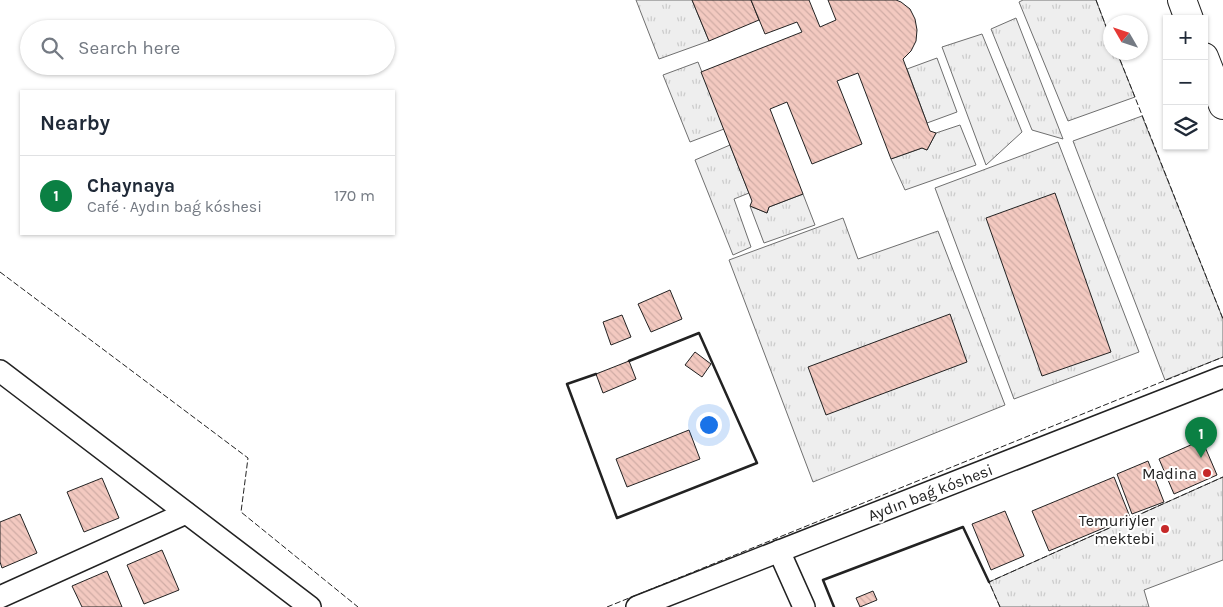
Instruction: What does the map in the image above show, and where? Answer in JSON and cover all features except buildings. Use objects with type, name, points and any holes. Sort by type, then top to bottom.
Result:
[{"type":"main road","points":[[1182,0],[1188,15]]},
{"type":"main road","points":[[1205,60],[1223,105]]},
{"type":"street","points":[[0,371],[310,607]]},
{"type":"street","name":"Aydın baǵ kóshesi","points":[[637,607],[1223,377]]},
{"type":"street","points":[[0,597],[186,513]]},
{"type":"street","points":[[779,551],[804,607]]},
{"type":"green space","points":[[636,0],[692,0],[709,41],[659,59]]},
{"type":"green space","points":[[1023,0],[1096,0],[1103,18],[1103,60],[1120,60],[1135,97],[1068,121],[1019,2]]},
{"type":"green space","points":[[1016,18],[1063,139],[1032,130],[991,29]]},
{"type":"green space","points":[[982,34],[1022,132],[986,165],[942,47]]},
{"type":"green space","points":[[937,58],[957,112],[927,123],[907,69]]},
{"type":"green space","points":[[698,62],[724,129],[690,142],[663,75]]},
{"type":"green space","points":[[1142,116],[1223,319],[1223,357],[1165,380],[1073,141]]},
{"type":"green space","points":[[960,125],[976,165],[905,190],[891,159],[922,148],[927,150],[936,133]]},
{"type":"green space","points":[[1058,142],[1139,352],[1014,399],[935,188]]},
{"type":"green space","points":[[730,145],[749,193],[734,199],[751,247],[733,255],[695,160]]},
{"type":"green space","points":[[803,194],[815,225],[764,243],[750,206],[767,213],[769,207]]},
{"type":"green space","points":[[843,218],[858,259],[938,231],[1005,405],[813,482],[729,260]]},
{"type":"green space","name":"Temuriyler mektebi","points":[[1223,477],[1223,560],[1144,590],[1149,607],[1000,607],[989,582]]},
{"type":"fence","points":[[1096,0],[1103,18]]},
{"type":"fence","points":[[1120,60],[1223,319]]},
{"type":"fence","points":[[0,272],[248,458],[241,512],[358,607]]},
{"type":"fence","points":[[607,607],[1223,357]]},
{"type":"fence","points":[[1000,607],[989,582],[1223,477]]},
{"type":"wall","points":[[596,374],[567,384],[617,518],[757,463],[699,333],[629,361]]},
{"type":"wall","points":[[834,607],[823,580],[963,527],[989,582]]},
{"type":"place","name":"Chaynaya","points":[[1201,458]]},
{"type":"place","name":"Madina","points":[[1207,473]]},
{"type":"place","name":"Temuriyler mektebi","points":[[1165,529]]}]
